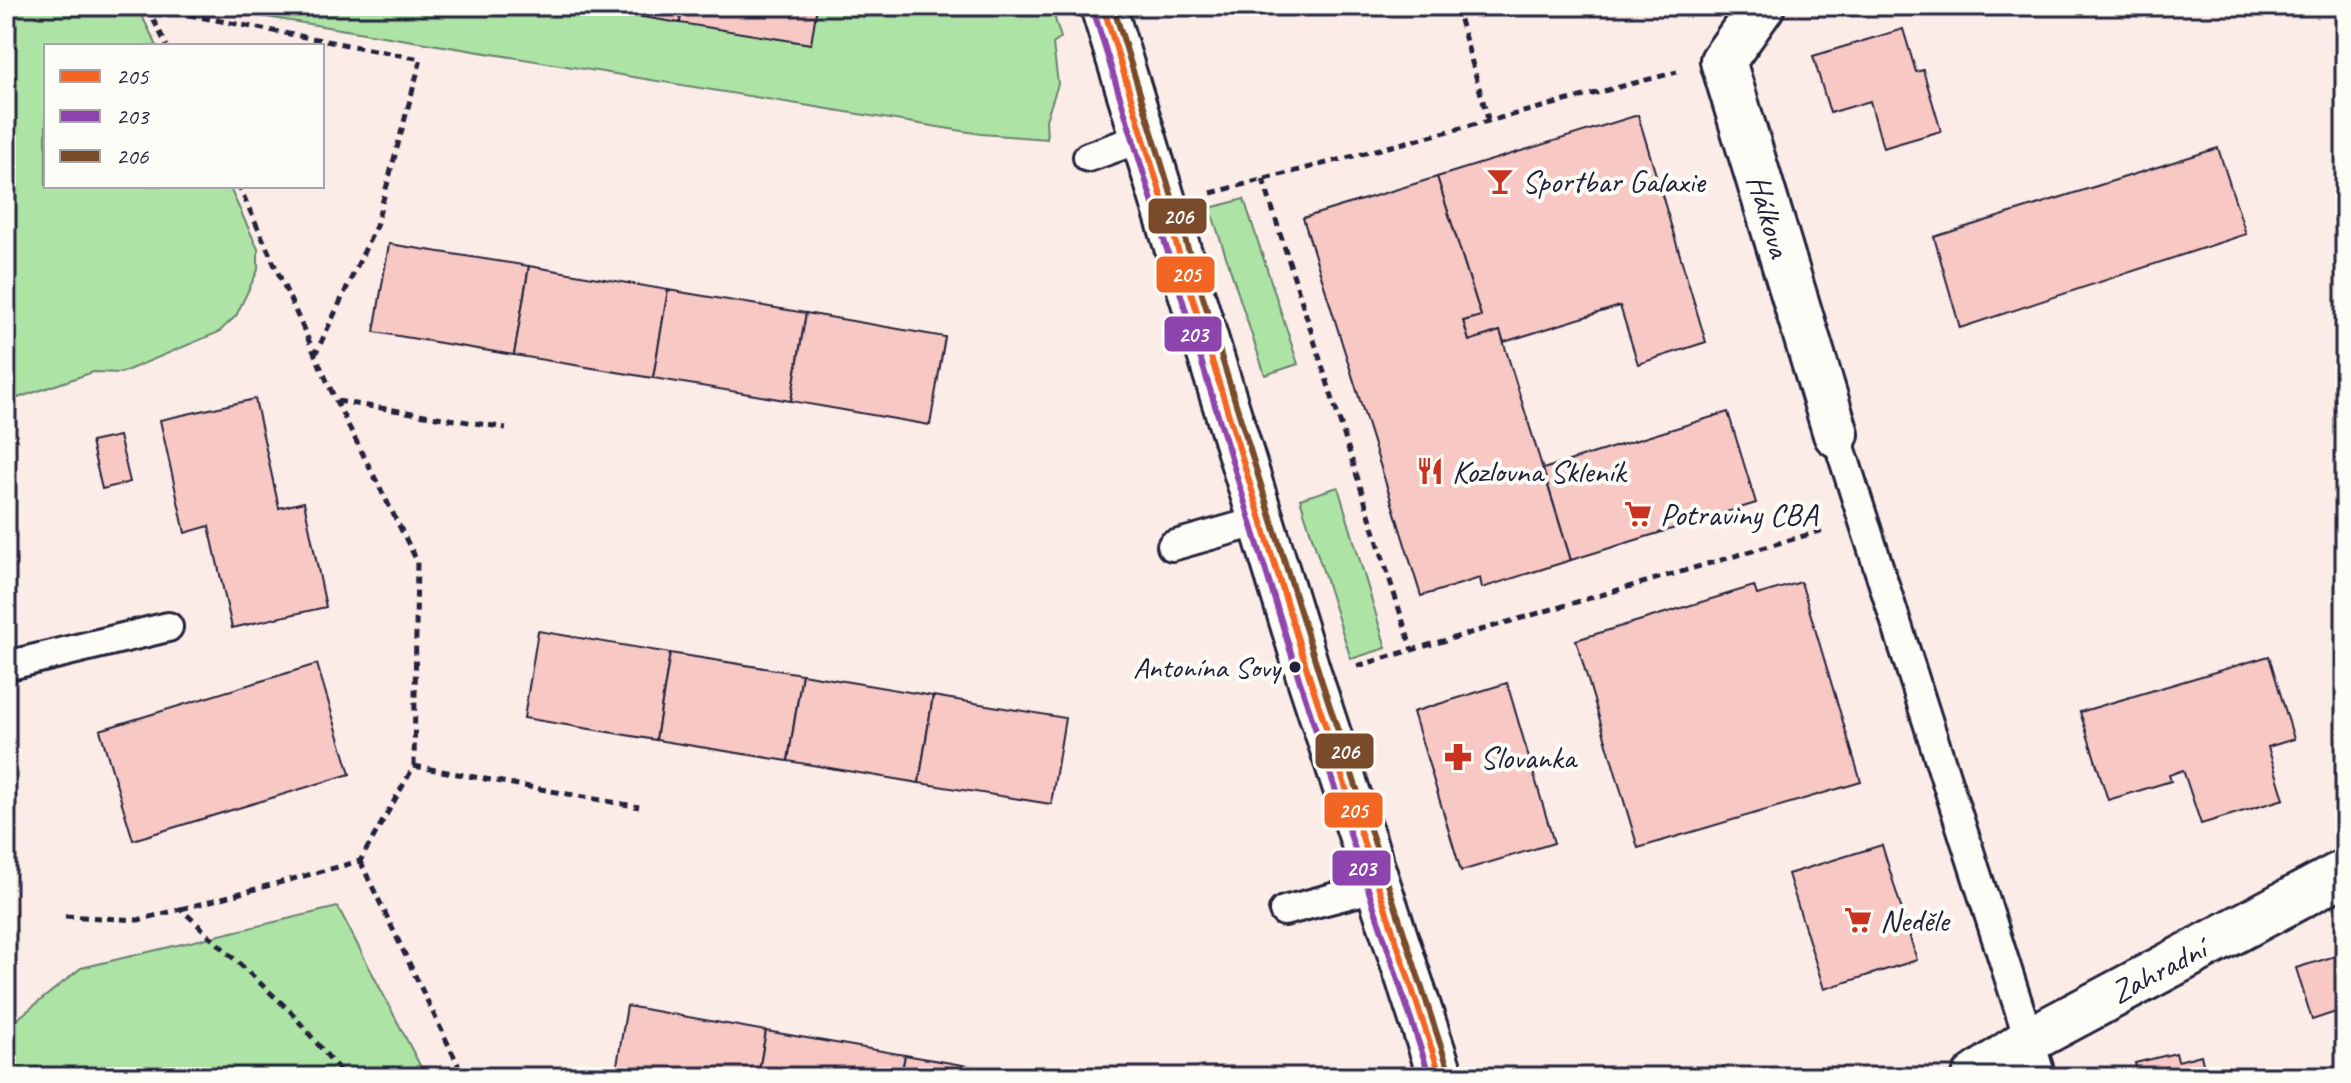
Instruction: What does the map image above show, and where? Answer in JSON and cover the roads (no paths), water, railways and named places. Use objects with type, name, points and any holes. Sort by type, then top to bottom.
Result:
[{"type":"street","points":[[1103,6],[1260,521],[1441,1077]]},
{"type":"street","name":"Hálkova","points":[[1762,6],[1723,61],[1836,434]]},
{"type":"street","name":"Zahradní","points":[[1975,1077],[2035,1058],[2345,872]]},
{"type":"lane","points":[[1088,157],[1142,138]]},
{"type":"lane","points":[[1836,434],[2035,1058]]},
{"type":"lane","points":[[1172,546],[1260,521]]},
{"type":"lane","points":[[6,666],[168,627]]},
{"type":"lane","points":[[1284,911],[1379,886]]},
{"type":"place","name":"Sportbar Galaxie","points":[[1500,181]]},
{"type":"place","name":"Kozlovna Skleník","points":[[1430,471]]},
{"type":"place","name":"Potraviny CBA","points":[[1638,514]]},
{"type":"place","name":"Antonína Sovy","points":[[1295,667]]},
{"type":"place","name":"Slovanka","points":[[1458,757]]},
{"type":"place","name":"Neděle","points":[[1858,920]]}]
